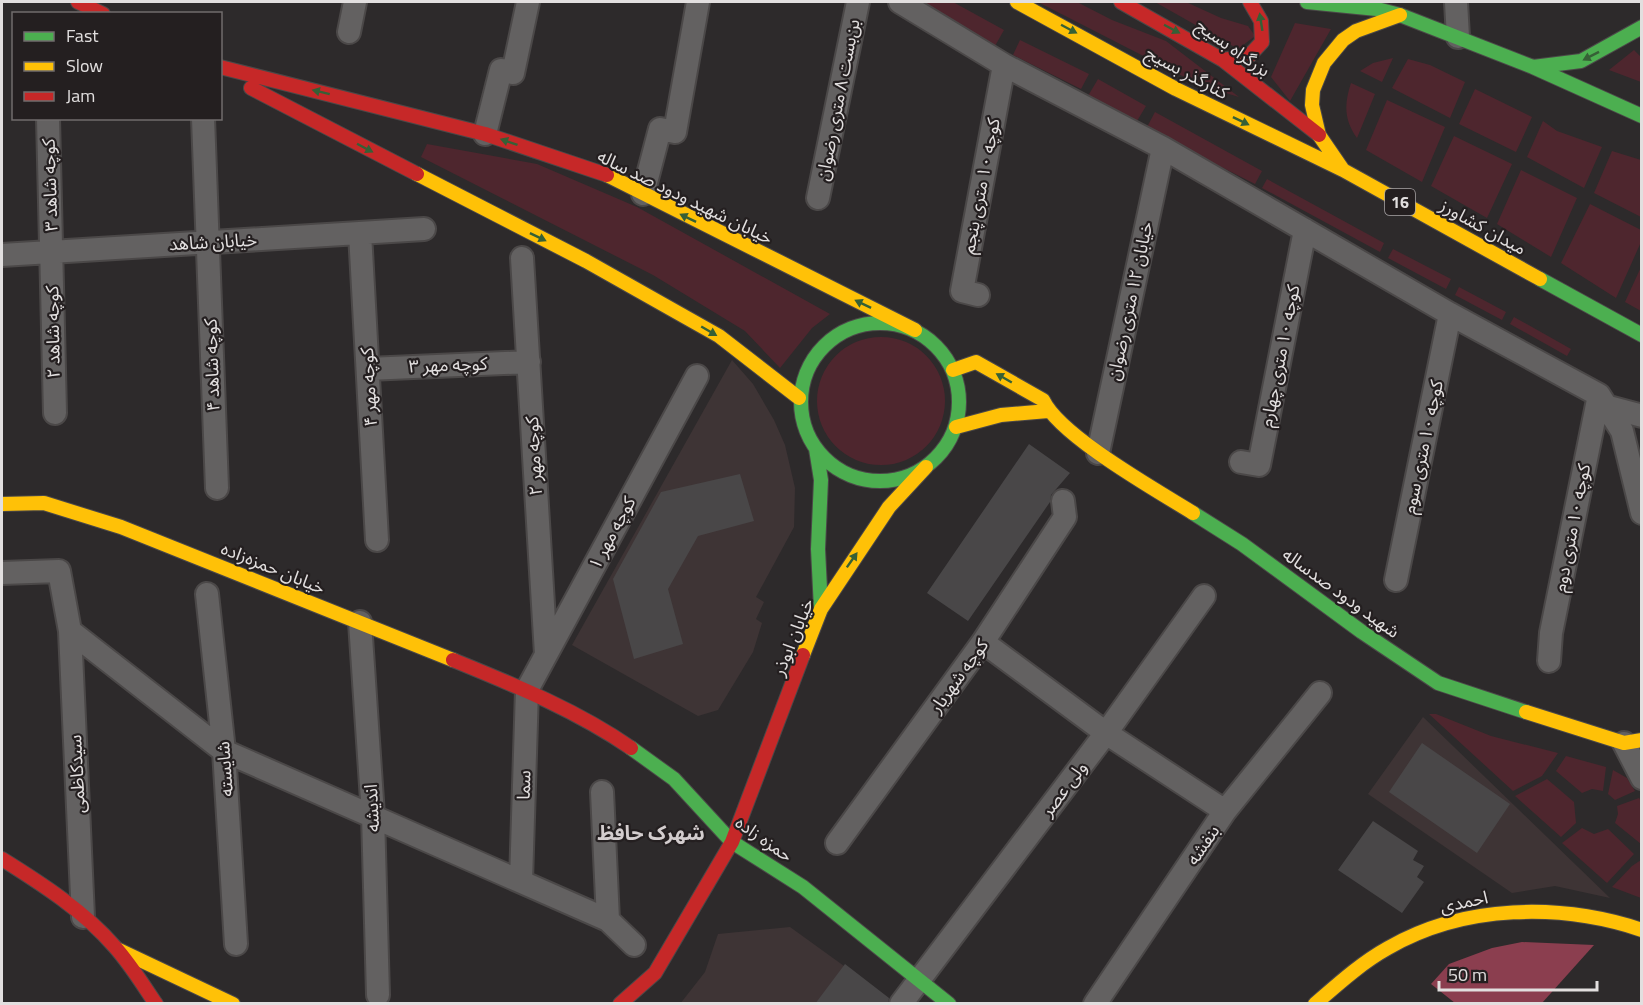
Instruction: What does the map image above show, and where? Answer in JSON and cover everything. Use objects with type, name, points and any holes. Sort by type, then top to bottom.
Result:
[{"type":"main road","points":[[78,2],[99,12]]},
{"type":"main road","name":"کنارگذر بسیج","points":[[1017,2],[1176,89],[1343,170]]},
{"type":"main road","name":"بزرگراه بسیج","points":[[1120,2],[1181,34],[1223,60],[1319,135]]},
{"type":"main road","points":[[1223,60],[1252,54],[1259,47],[1263,24],[1259,12],[1250,2]]},
{"type":"main road","points":[[1307,2],[1376,5],[1533,67],[1641,116]]},
{"type":"main road","name":"میدان کشاورز","points":[[1400,15],[1357,30],[1331,50],[1317,70],[1312,102],[1319,135],[1343,170],[1641,335]]},
{"type":"main road","points":[[1533,67],[1581,61],[1641,27]]},
{"type":"main road","name":"خیابان شهید ودود صد ساله","points":[[222,69],[485,134],[603,173],[915,330]]},
{"type":"main road","name":"خیابان شهید ودود صد ساله","points":[[222,70],[586,261],[719,336],[799,398]]},
{"type":"main road","points":[[816,449],[834,466],[855,477],[879,482],[904,478],[926,467],[945,450],[956,427],[960,402],[953,369],[942,351],[915,330],[889,323],[862,325],[837,336],[817,354],[799,398],[806,427],[816,449],[821,480],[818,549],[821,609]]},
{"type":"main road","name":"شهید ودود صدساله","points":[[953,369],[976,362],[1043,400],[1047,411],[1098,453],[1242,544],[1362,632],[1438,683],[1633,742]]},
{"type":"main road","points":[[956,427],[1000,413],[1021,410],[1047,411]]},
{"type":"main road","name":"خیابان ابوذر","points":[[620,1004],[655,973],[732,842],[821,609],[889,507],[926,467]]},
{"type":"main road","name":"خیابان حمزه‌زاده","points":[[2,504],[44,503],[84,514],[526,690]]},
{"type":"main road","name":"حمزه زاده","points":[[526,690],[605,730],[674,780],[732,842],[803,887],[949,1004]]},
{"type":"main road","points":[[2,860],[37,881],[83,917],[115,947],[156,1004]]},
{"type":"main road","name":"احمدی","points":[[1325,1001],[1398,942],[1445,923],[1490,914],[1538,911],[1586,916],[1641,930]]},
{"type":"main road","points":[[115,947],[233,1004]]},
{"type":"street","points":[[349,32],[355,2]]},
{"type":"street","points":[[485,134],[501,70],[513,73],[528,2]]},
{"type":"street","points":[[643,194],[660,129],[675,132],[698,2]]},
{"type":"street","name":"بن‌بست ۸ متری رضوان","points":[[818,198],[858,2]]},
{"type":"street","points":[[900,2],[1004,65],[1163,148],[1604,401],[1641,416]]},
{"type":"street","points":[[1456,2],[1458,37]]},
{"type":"street","name":"کوچه ۱۰ متری پنجم","points":[[978,295],[962,291],[1004,65]]},
{"type":"street","name":"کوچه شاهد ۳","points":[[48,120],[52,252]]},
{"type":"street","name":"کوچه شاهد ۴","points":[[203,120],[217,488]]},
{"type":"street","name":"خیابان ۱۲ متری رضوان","points":[[1098,453],[1163,148]]},
{"type":"street","name":"خیابان شاهد","points":[[2,255],[424,230]]},
{"type":"street","name":"کوچه ۱۰ متری چهارم","points":[[1241,462],[1259,465],[1305,231]]},
{"type":"street","name":"کوچه مهر ۴","points":[[360,233],[377,540]]},
{"type":"street","name":"کوچه شاهد ۲","points":[[52,252],[55,413]]},
{"type":"street","name":"کوچه مهر ۲","points":[[522,258],[546,654]]},
{"type":"street","name":"کوچه ۱۰ متری سوم","points":[[1396,579],[1450,314]]},
{"type":"street","name":"کوچه مهر ۳","points":[[368,369],[529,362]]},
{"type":"street","name":"کوچه مهر ۱","points":[[526,690],[697,376]]},
{"type":"street","points":[[1604,401],[1622,430],[1641,513]]},
{"type":"street","name":"کوچه ۱۰ متری دوم","points":[[1550,661],[1551,633],[1604,401]]},
{"type":"street","name":"کوچه شهریار","points":[[837,843],[983,642],[1065,517],[1063,501]]},
{"type":"street","name":"سیدکاظمی","points":[[2,573],[59,571],[70,631],[83,917]]},
{"type":"street","name":"شایسته","points":[[207,594],[224,751],[236,944]]},
{"type":"street","name":"ولی عصر","points":[[901,1004],[1106,733],[1204,596]]},
{"type":"street","name":"اندیشه","points":[[360,622],[373,815],[378,995]]},
{"type":"street","points":[[70,631],[224,751],[608,921],[634,945]]},
{"type":"street","points":[[983,642],[1106,733],[1225,811]]},
{"type":"street","name":"سما","points":[[521,881],[526,690]]},
{"type":"street","name":"بنفشه","points":[[1095,1004],[1225,811],[1320,693]]},
{"type":"street","points":[[1633,742],[1641,778]]},
{"type":"street","points":[[602,792],[608,921]]},
{"type":"shaded area","points":[[915,2],[953,2],[1004,30],[995,46]]},
{"type":"shaded area","points":[[1038,2],[1077,2],[1112,20],[1166,41],[1239,97],[1202,86]]},
{"type":"shaded area","points":[[1155,2],[1186,2],[1221,18],[1248,26],[1255,36],[1238,49]]},
{"type":"shaded area","points":[[1295,23],[1331,29],[1290,101],[1271,77]]},
{"type":"shaded area","points":[[1020,40],[1089,74],[1081,89],[1013,55]]},
{"type":"shaded area","points":[[1634,50],[1641,57],[1641,82],[1609,70]]},
{"type":"shaded area","points":[[1393,58],[1382,82],[1360,71],[1373,63]]},
{"type":"shaded area","points":[[1408,59],[1430,65],[1465,82],[1450,118],[1392,88]]},
{"type":"shaded area","points":[[1098,79],[1146,106],[1137,121],[1088,96]]},
{"type":"shaded area","points":[[1351,83],[1375,94],[1357,138],[1346,112]]},
{"type":"shaded area","points":[[1475,89],[1532,117],[1516,152],[1459,124]]},
{"type":"shaded area","points":[[1387,100],[1445,127],[1422,182],[1366,150]]},
{"type":"shaded area","points":[[1155,112],[1262,171],[1255,184],[1146,129]]},
{"type":"shaded area","points":[[1543,121],[1557,131],[1602,147],[1584,188],[1527,157]]},
{"type":"shaded area","points":[[1454,136],[1512,164],[1487,218],[1431,186]]},
{"type":"shaded area","points":[[427,144],[537,164],[637,207],[830,314],[812,328],[780,368],[745,331],[653,275],[421,157]]},
{"type":"shaded area","points":[[1612,151],[1641,160],[1641,217],[1594,193]]},
{"type":"shaded area","points":[[1521,170],[1577,198],[1551,257],[1497,224]]},
{"type":"shaded area","points":[[1267,179],[1384,243],[1380,252],[1262,188]]},
{"type":"shaded area","points":[[1590,204],[1641,230],[1641,242],[1616,298],[1561,263]]},
{"type":"shaded area","points":[[1393,249],[1451,279],[1446,289],[1388,258]]},
{"type":"shaded area","points":[[1641,267],[1641,311],[1625,302]]},
{"type":"shaded area","points":[[1459,287],[1506,312],[1502,320],[1455,295]]},
{"type":"shaded area","points":[[1514,317],[1571,349],[1567,356],[1510,324]]},
{"type":"shaded area","points":[[881,337],[905,342],[926,356],[940,377],[945,401],[940,425],[926,446],[905,460],[881,465],[857,460],[836,446],[822,425],[817,401],[822,377],[836,356],[857,342]]},
{"type":"shaded area","points":[[732,360],[753,384],[774,420],[785,445],[795,488],[794,527],[756,597],[764,602],[756,619],[762,623],[753,652],[718,710],[698,716],[572,645]]},
{"type":"shaded area","points":[[1429,714],[1436,714],[1491,736],[1558,753],[1542,776],[1513,791]]},
{"type":"shaded area","points":[[1423,717],[1610,898],[1555,886],[1512,893],[1368,794]]},
{"type":"shaded area","points":[[1566,756],[1606,767],[1603,791],[1592,789],[1582,793],[1556,771]]},
{"type":"shaded area","points":[[1613,770],[1627,778],[1635,791],[1615,800],[1608,794]]},
{"type":"shaded area","points":[[1547,779],[1574,802],[1576,823],[1561,837],[1515,796]]},
{"type":"shaded area","points":[[1639,798],[1642,802],[1641,844],[1615,823],[1618,814],[1617,806]]},
{"type":"shaded area","points":[[1582,828],[1594,834],[1608,829],[1634,854],[1607,883],[1562,843]]},
{"type":"shaded area","points":[[1641,860],[1641,898],[1612,887],[1632,866]]},
{"type":"shaded area","points":[[790,927],[887,997],[882,1004],[680,1004],[705,972],[718,934]]},
{"type":"shaded area","points":[[1522,942],[1594,945],[1542,1003],[1455,1003],[1431,984],[1449,964],[1492,948]]},
{"type":"building","points":[[1029,444],[1070,473],[1051,495],[1050,502],[968,621],[927,593]]},
{"type":"building","points":[[740,474],[754,521],[698,536],[668,589],[683,644],[634,659],[613,579],[661,492]]},
{"type":"building","points":[[1422,743],[1510,804],[1477,853],[1389,792]]},
{"type":"building","points":[[1373,821],[1418,851],[1413,860],[1424,866],[1417,877],[1424,882],[1402,913],[1338,870]]},
{"type":"building","points":[[845,964],[889,998],[888,1004],[815,1004]]},
{"type":"traffic: fast","points":[[1307,2],[1377,9],[1400,15],[1533,67],[1642,116]]},
{"type":"traffic: fast","points":[[1533,67],[1581,61],[1642,27]]},
{"type":"traffic: fast","points":[[1540,279],[1642,335]]},
{"type":"traffic: fast","points":[[880,323],[910,329],[936,346],[953,372],[959,402],[953,432],[936,458],[910,475],[880,481],[850,475],[824,458],[807,432],[801,402],[807,372],[824,346],[850,329],[880,323]]},
{"type":"traffic: fast","points":[[816,449],[821,480],[818,549],[821,609]]},
{"type":"traffic: fast","points":[[1193,513],[1242,544],[1362,632],[1438,683],[1526,712]]},
{"type":"traffic: fast","points":[[631,748],[674,779],[732,842],[803,887],[949,1004]]},
{"type":"traffic: slow","points":[[1017,2],[1176,89],[1343,170]]},
{"type":"traffic: slow","points":[[1400,15],[1356,31],[1343,40],[1324,63],[1313,90],[1312,105],[1319,135],[1343,170],[1540,279]]},
{"type":"traffic: slow","points":[[417,174],[586,261],[719,336],[799,398]]},
{"type":"traffic: slow","points":[[607,175],[915,330]]},
{"type":"traffic: slow","points":[[953,370],[976,362],[1043,400],[1068,430],[1088,446],[1193,513]]},
{"type":"traffic: slow","points":[[956,427],[1001,415],[1048,411]]},
{"type":"traffic: slow","points":[[803,655],[821,609],[889,507],[926,467]]},
{"type":"traffic: slow","points":[[2,504],[44,503],[121,527],[453,660]]},
{"type":"traffic: slow","points":[[1526,712],[1624,743],[1642,740]]},
{"type":"traffic: slow","points":[[1315,1004],[1368,960],[1417,933],[1448,923],[1513,912],[1546,912],[1579,915],[1642,930]]},
{"type":"traffic: slow","points":[[119,950],[233,1004]]},
{"type":"traffic: jam","points":[[78,2],[99,12]]},
{"type":"traffic: jam","points":[[1121,2],[1223,60],[1319,135]]},
{"type":"traffic: jam","points":[[1223,60],[1249,56],[1262,42],[1261,21],[1250,2]]},
{"type":"traffic: jam","points":[[222,68],[485,134],[607,175]]},
{"type":"traffic: jam","points":[[251,88],[417,174]]},
{"type":"traffic: jam","points":[[620,1004],[655,973],[732,842],[803,655]]},
{"type":"traffic: jam","points":[[453,660],[567,710],[631,748]]},
{"type":"traffic: jam","points":[[2,859],[47,888],[103,934],[137,975],[156,1004]]},
{"type":"district","name":"شهرک حافظ","points":[[651,833]]}]
